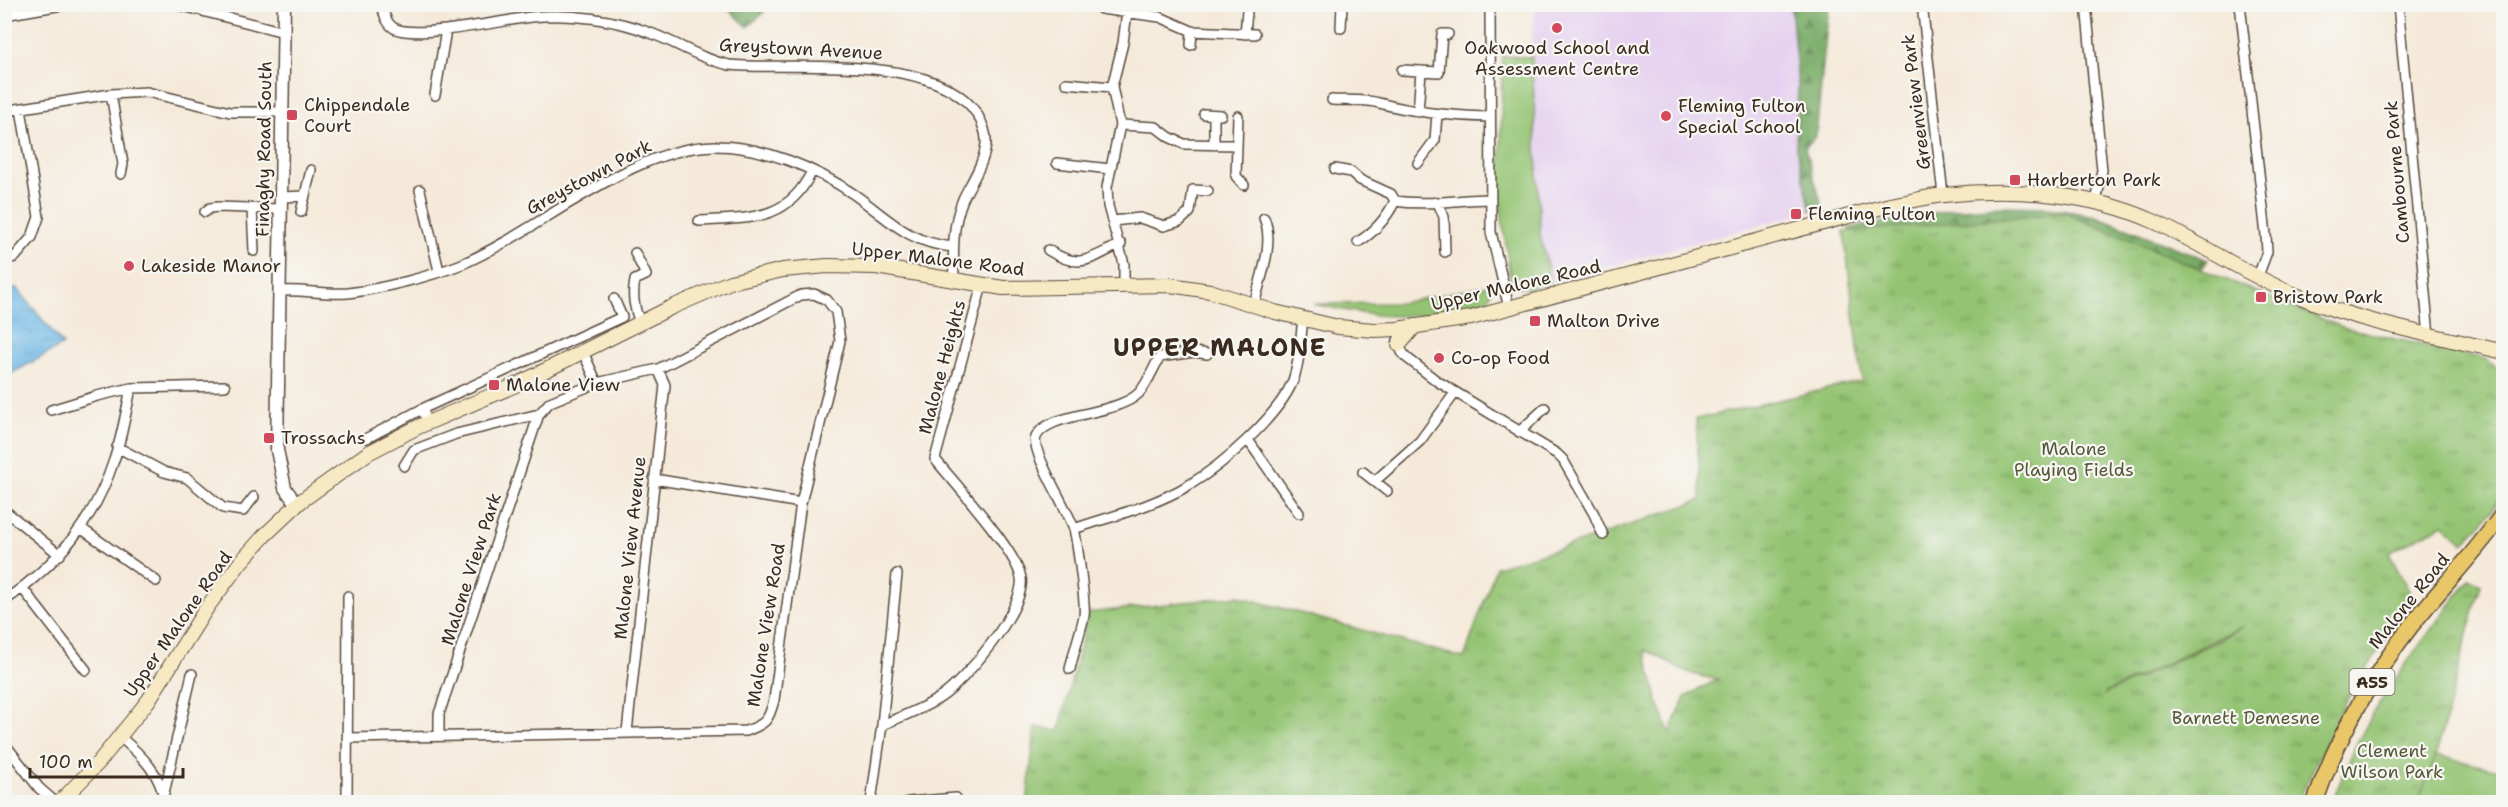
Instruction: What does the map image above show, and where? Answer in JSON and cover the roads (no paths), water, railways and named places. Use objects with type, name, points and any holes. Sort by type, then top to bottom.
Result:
[{"type":"highway","name":"Malone Road","points":[[2315,802],[2339,743],[2384,663],[2434,597],[2473,554],[2504,512]]},
{"type":"highway","name":"Malone Road","points":[[2473,554],[2504,531]]},
{"type":"main road","name":"Upper Malone Road","points":[[60,802],[148,701],[208,606],[234,572],[264,536],[297,505],[368,453],[428,423],[518,384],[640,323],[730,282],[783,270],[827,266],[876,267],[982,285],[1033,288],[1124,285],[1191,287],[1303,320],[1338,327],[1397,329],[1460,320],[1509,308],[1890,205],[1943,195],[2020,194],[2096,203],[2151,220],[2296,295],[2334,310],[2429,336],[2504,352]]},
{"type":"main road","points":[[1399,345],[1415,326]]},
{"type":"street","points":[[4,15],[20,9],[68,4]]},
{"type":"street","points":[[175,4],[284,32]]},
{"type":"street","name":"Finaghy Road South","points":[[284,4],[278,450],[285,488],[297,505]]},
{"type":"street","name":"Greystown Avenue","points":[[382,4],[385,16],[394,28],[408,31],[446,30],[532,17],[555,16],[610,21],[654,34],[710,61],[729,65],[886,70],[945,87],[974,110],[986,135],[983,158],[955,222],[954,280]]},
{"type":"street","points":[[1341,28],[1342,4]]},
{"type":"street","points":[[1490,4],[1491,232],[1509,308]]},
{"type":"street","name":"Greenview Park","points":[[1922,4],[1943,195]]},
{"type":"street","points":[[2086,4],[2102,170],[2096,203]]},
{"type":"street","points":[[2240,4],[2266,235],[2267,252],[2258,276]]},
{"type":"street","name":"Cambourne Park","points":[[2398,4],[2429,336]]},
{"type":"street","points":[[1101,9],[1160,17],[1192,31],[1250,34],[1247,11]]},
{"type":"street","points":[[1124,285],[1124,264],[1107,196],[1110,168],[1117,148],[1120,125],[1112,87],[1123,43],[1127,12]]},
{"type":"street","points":[[435,95],[446,30]]},
{"type":"street","points":[[1191,45],[1192,31]]},
{"type":"street","points":[[1402,70],[1439,72],[1442,34],[1448,34]]},
{"type":"street","points":[[1418,112],[1421,71]]},
{"type":"street","points":[[1070,81],[1112,87]]},
{"type":"street","points":[[4,111],[111,94],[147,92],[230,112],[282,112]]},
{"type":"street","points":[[111,94],[123,164],[121,174]]},
{"type":"street","points":[[1332,100],[1378,102],[1389,107],[1418,112],[1489,117]]},
{"type":"street","points":[[4,259],[15,257],[32,237],[39,217],[21,109]]},
{"type":"street","points":[[1418,163],[1435,140],[1437,114]]},
{"type":"street","points":[[1213,115],[1214,145]]},
{"type":"street","points":[[1239,116],[1236,176],[1244,184]]},
{"type":"street","points":[[1120,125],[1156,127],[1169,137],[1184,144],[1237,145]]},
{"type":"street","name":"Greystown Park","points":[[280,291],[347,293],[439,271],[488,252],[596,188],[675,152],[716,146],[750,150],[812,171],[856,196],[902,231],[918,240],[953,247]]},
{"type":"street","points":[[1062,160],[1110,168]]},
{"type":"street","points":[[1335,169],[1351,172],[1360,180],[1390,194],[1395,201]]},
{"type":"street","points":[[301,212],[311,170]]},
{"type":"street","points":[[699,222],[762,217],[785,206],[794,198],[807,183],[812,171]]},
{"type":"street","points":[[420,190],[439,271]]},
{"type":"street","points":[[1113,221],[1140,218],[1164,226],[1180,221],[1190,212],[1193,190],[1208,191]]},
{"type":"street","points":[[205,212],[210,208],[218,207],[252,208],[305,196]]},
{"type":"street","points":[[1395,201],[1438,203],[1457,199],[1491,198]]},
{"type":"street","points":[[1358,242],[1370,235],[1382,222],[1395,201]]},
{"type":"street","points":[[1438,203],[1444,218],[1444,252]]},
{"type":"street","points":[[252,208],[254,251]]},
{"type":"street","points":[[1254,305],[1264,266],[1268,228],[1264,218]]},
{"type":"street","points":[[1048,250],[1070,262],[1080,263],[1090,261],[1120,244]]},
{"type":"street","points":[[635,253],[645,275],[635,280],[632,294],[640,323]]},
{"type":"street","name":"Malone Heights","points":[[882,725],[922,708],[961,680],[993,642],[1016,600],[1022,579],[1015,562],[998,537],[935,459],[982,285]]},
{"type":"street","name":"Malone View Road","points":[[347,738],[746,731],[760,726],[770,715],[801,503],[840,341],[836,312],[827,300],[814,294],[801,295],[658,369]]},
{"type":"street","points":[[367,438],[422,409],[622,317],[614,299]]},
{"type":"street","points":[[1074,529],[1138,508],[1189,485],[1248,440],[1279,404],[1293,380],[1303,320]]},
{"type":"street","points":[[1397,329],[1399,345],[1407,358],[1455,393],[1557,454],[1563,460],[1594,514],[1603,535]]},
{"type":"street","points":[[582,352],[597,383]]},
{"type":"street","points":[[1070,669],[1084,614],[1074,529],[1042,463],[1035,442],[1040,431],[1064,418],[1111,409],[1138,394],[1160,357],[1194,352],[1207,354]]},
{"type":"street","points":[[404,466],[414,450],[456,434],[539,414],[550,402],[597,383],[658,369]]},
{"type":"street","name":"Malone View Avenue","points":[[627,732],[665,385],[658,369]]},
{"type":"street","points":[[51,410],[131,388],[225,386]]},
{"type":"street","points":[[4,602],[60,555],[82,529],[103,488],[117,447],[131,388]]},
{"type":"street","points":[[1375,482],[1420,441],[1455,393]]},
{"type":"street","points":[[1519,432],[1545,408]]},
{"type":"street","points":[[422,409],[428,423]]},
{"type":"street","name":"Malone View Park","points":[[439,735],[439,714],[539,414]]},
{"type":"street","points":[[1248,440],[1299,513]]},
{"type":"street","points":[[117,447],[165,471],[187,478],[223,508],[243,511],[254,497]]},
{"type":"street","points":[[1363,472],[1387,491]]},
{"type":"street","points":[[654,479],[801,503]]},
{"type":"street","points":[[4,510],[60,555]]},
{"type":"street","points":[[82,529],[156,581]]},
{"type":"street","points":[[872,802],[897,574]]},
{"type":"street","points":[[22,589],[86,670]]},
{"type":"street","points":[[346,802],[348,596]]},
{"type":"street","points":[[164,798],[192,674]]},
{"type":"street","points":[[119,736],[138,752],[164,798]]},
{"type":"street","points":[[4,743],[39,788],[55,802]]},
{"type":"street","points":[[908,802],[956,798]]},
{"type":"water","points":[[17,288],[63,345],[5,377],[5,291]]},
{"type":"place","name":"Oakwood School and Assessment Centre","points":[[1557,28]]},
{"type":"place","name":"Chippendale Court","points":[[292,115]]},
{"type":"place","name":"Fleming Fulton Special School","points":[[1666,116]]},
{"type":"place","name":"Harberton Park","points":[[2015,180]]},
{"type":"place","name":"Fleming Fulton","points":[[1796,214]]},
{"type":"place","name":"Lakeside Manor","points":[[129,266]]},
{"type":"place","name":"Bristow Park","points":[[2261,297]]},
{"type":"place","name":"Malton Drive","points":[[1535,321]]},
{"type":"place","name":"Co-op Food","points":[[1439,358]]},
{"type":"place","name":"Malone View","points":[[494,385]]},
{"type":"place","name":"Trossachs","points":[[269,438]]},
{"type":"district","name":"UPPER MALONE","points":[[1220,348]]},
{"type":"park label","name":"Malone Playing Fields","points":[[2074,459]]},
{"type":"park label","name":"Barnett Demesne","points":[[2246,718]]},
{"type":"park label","name":"Clement Wilson Park","points":[[2392,762]]}]
